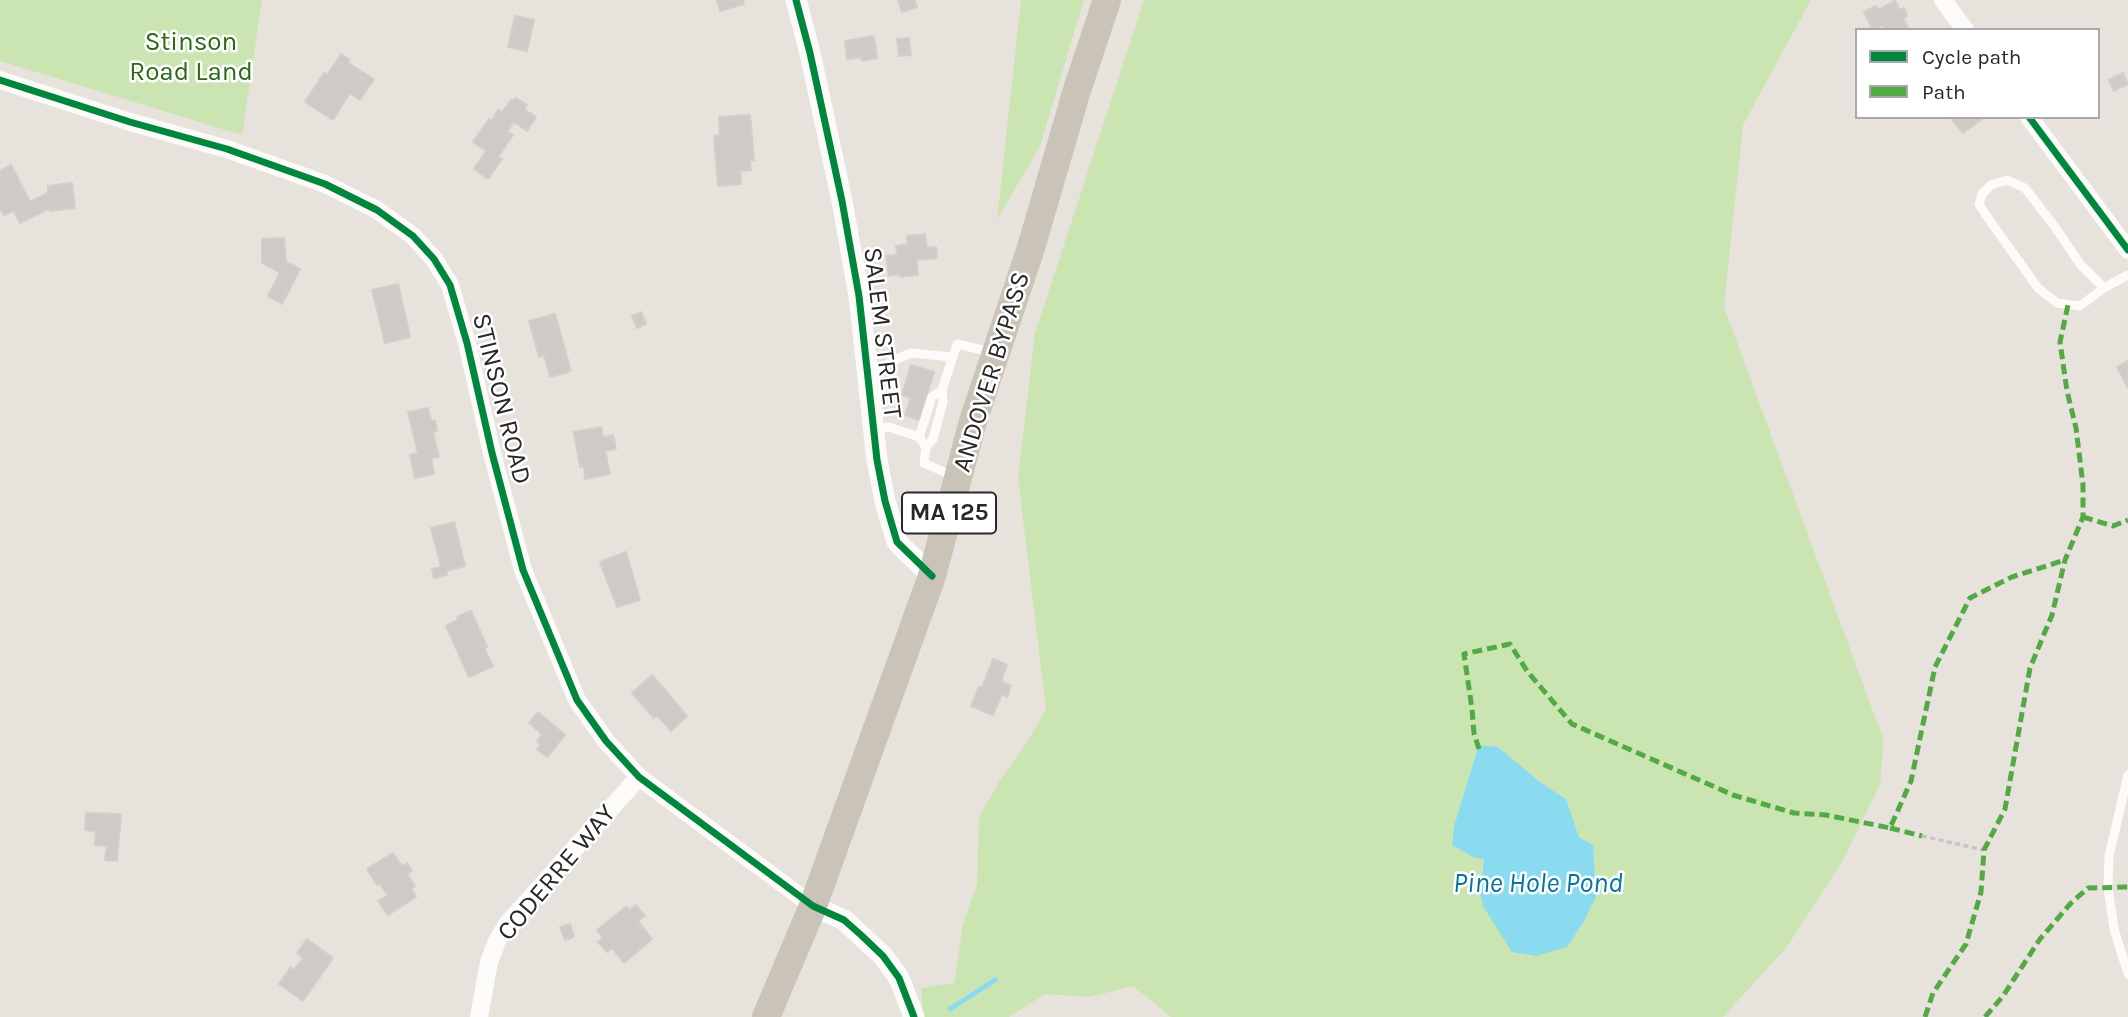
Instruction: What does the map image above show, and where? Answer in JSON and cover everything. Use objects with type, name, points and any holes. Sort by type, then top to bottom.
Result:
[{"type":"main road","name":"ANDOVER BYPASS","points":[[766,1017],[813,906],[932,576],[973,421],[1030,251],[1077,90],[1107,0]]},
{"type":"street","name":"SALEM STREET","points":[[796,0],[842,201],[859,296],[873,429],[885,501],[897,541],[932,576]]},
{"type":"street","points":[[1942,0],[1963,28]]},
{"type":"street","name":"STINSON ROAD","points":[[0,80],[130,122],[227,149],[325,184],[377,210],[413,236],[434,259],[450,285],[523,570],[577,700],[606,741],[639,777],[813,906]]},
{"type":"street","points":[[2030,119],[2128,250]]},
{"type":"street","name":"CODERRE WAY","points":[[479,1017],[489,962],[507,924],[639,777]]},
{"type":"street","points":[[813,906],[844,920],[883,956],[899,978],[914,1017]]},
{"type":"lane","points":[[2104,288],[2080,264],[2025,188],[2007,180],[1991,185],[1982,194],[1979,204],[1988,218],[2038,288],[2057,303],[2080,306],[2104,288],[2128,275]]},
{"type":"lane","points":[[958,478],[924,463],[926,447],[933,439],[943,402],[942,390],[952,357],[957,344],[996,354]]},
{"type":"lane","points":[[868,377],[894,360],[911,353],[952,357]]},
{"type":"lane","points":[[919,437],[932,397],[942,390]]},
{"type":"lane","points":[[873,429],[889,427],[919,437],[926,447]]},
{"type":"lane","points":[[2128,775],[2109,856],[2108,888],[2113,929],[2128,975]]},
{"type":"path","points":[[1922,836],[1984,850]]},
{"type":"green space","name":"Stinson Road Land","points":[[0,0],[262,0],[242,135],[0,61]]},
{"type":"green space","points":[[1021,0],[1084,0],[1040,146],[997,220]]},
{"type":"green space","points":[[1144,0],[1811,0],[1743,125],[1724,307],[1884,741],[1880,785],[1842,862],[1786,948],[1723,1017],[1171,1017],[1133,986],[1090,997],[1045,994],[1009,1017],[923,1017],[921,988],[954,983],[963,924],[977,884],[979,817],[1046,709],[1018,478],[1035,333]],"holes":[[[1498,747],[1540,782],[1566,799],[1579,837],[1593,845],[1595,876],[1600,889],[1567,947],[1496,925],[1483,906],[1481,876],[1485,859],[1454,826],[1466,791]]]},
{"type":"water","name":"Pine Hole Pond","points":[[1479,745],[1498,747],[1540,782],[1566,799],[1579,837],[1593,845],[1595,876],[1600,889],[1567,947],[1536,956],[1512,952],[1483,906],[1480,894],[1484,859],[1473,857],[1452,845],[1454,826]]},
{"type":"building","points":[[717,0],[743,0],[744,4],[720,11]]},
{"type":"building","points":[[914,0],[917,7],[902,12],[898,1]]},
{"type":"building","points":[[1895,1],[1900,10],[1904,8],[1907,16],[1903,18],[1908,28],[1884,28],[1883,25],[1872,28],[1864,12],[1876,6],[1878,10]]},
{"type":"building","points":[[515,16],[534,20],[527,51],[508,47]]},
{"type":"building","points":[[874,36],[877,58],[862,61],[861,57],[847,59],[845,41]]},
{"type":"building","points":[[909,38],[911,55],[899,56],[897,39]]},
{"type":"building","points":[[341,54],[350,60],[348,63],[374,79],[360,100],[350,93],[333,120],[305,102],[324,73],[327,75]]},
{"type":"building","points":[[2123,73],[2128,84],[2114,91],[2109,80]]},
{"type":"building","points":[[516,98],[527,105],[524,109],[536,117],[527,131],[514,122],[507,132],[513,135],[498,157],[502,159],[488,179],[474,169],[486,151],[473,142],[489,119],[492,120],[498,110],[502,112],[511,100]]},
{"type":"building","points":[[750,115],[754,160],[750,160],[751,170],[740,171],[741,184],[718,186],[714,136],[720,135],[719,117]]},
{"type":"building","points":[[1952,119],[1982,119],[1963,133]]},
{"type":"building","points":[[11,165],[30,202],[48,193],[48,186],[72,183],[75,208],[50,211],[50,208],[20,223],[14,211],[4,215],[0,208],[0,171]]},
{"type":"building","points":[[925,234],[927,248],[936,247],[937,258],[916,260],[918,275],[889,276],[886,256],[897,255],[896,246],[908,244],[907,236]]},
{"type":"building","points":[[284,238],[286,262],[300,269],[282,304],[268,296],[280,273],[262,263],[262,239]]},
{"type":"building","points":[[398,284],[410,337],[385,343],[372,290]]},
{"type":"building","points":[[641,312],[646,324],[637,328],[632,316]]},
{"type":"building","points":[[555,314],[571,371],[550,377],[544,355],[539,357],[529,321]]},
{"type":"building","points":[[2128,361],[2128,388],[2117,367]]},
{"type":"building","points":[[911,365],[934,372],[919,420],[905,415],[911,398],[902,395]]},
{"type":"building","points":[[428,408],[431,421],[435,421],[437,431],[433,432],[439,457],[431,458],[434,474],[415,478],[410,455],[418,453],[408,412]]},
{"type":"building","points":[[601,427],[603,437],[613,435],[616,449],[605,451],[610,474],[585,479],[584,466],[580,467],[574,432]]},
{"type":"building","points":[[454,522],[465,566],[446,571],[447,575],[434,578],[432,569],[441,567],[431,528]]},
{"type":"building","points":[[626,552],[640,600],[617,607],[600,562]]},
{"type":"building","points":[[471,611],[493,666],[469,677],[446,626]]},
{"type":"building","points":[[993,659],[1007,665],[1001,681],[1011,686],[1007,697],[1002,694],[993,715],[971,706],[979,687],[982,688]]},
{"type":"building","points":[[652,675],[687,716],[671,731],[657,715],[654,718],[632,693]]},
{"type":"building","points":[[538,712],[565,735],[547,757],[537,749],[541,744],[537,741],[542,734],[529,723]]},
{"type":"building","points":[[86,813],[121,814],[117,861],[105,860],[107,846],[95,845],[96,831],[85,830]]},
{"type":"building","points":[[393,853],[402,866],[407,863],[412,871],[407,874],[415,886],[411,889],[416,897],[388,915],[378,901],[388,895],[380,884],[377,885],[367,869]]},
{"type":"building","points":[[636,905],[645,916],[638,921],[652,939],[624,963],[612,948],[607,952],[598,942],[603,938],[597,930],[626,907],[629,910]]},
{"type":"building","points":[[570,924],[574,937],[565,940],[560,927]]},
{"type":"building","points":[[307,939],[333,958],[303,1001],[279,984],[291,967],[294,970],[303,958],[297,953]]},
{"type":"waterway","points":[[950,1009],[995,980]]},
{"type":"marked path","points":[[1925,1017],[1933,993],[1966,944],[1981,892],[1984,850],[2005,809],[2030,668],[2052,615],[2065,560],[2083,517],[2083,485],[2076,428],[2060,342],[2068,305]]},
{"type":"marked path","points":[[2083,517],[2113,526],[2128,520]]},
{"type":"marked path","points":[[1479,749],[1474,733],[1464,654],[1510,644],[1527,671],[1572,724],[1733,795],[1794,813],[1826,815],[1890,828],[1911,781],[1935,667],[1970,598],[2012,577],[2065,560]]},
{"type":"marked path","points":[[1890,828],[1922,836]]},
{"type":"marked path","points":[[1985,1017],[2003,996],[2040,939],[2071,903],[2088,888],[2128,887]]},
{"type":"cycle path","points":[[796,0],[842,201],[859,296],[877,460],[885,501],[897,542],[932,576]]},
{"type":"cycle path","points":[[0,80],[130,122],[227,149],[325,184],[377,210],[413,236],[434,259],[450,285],[523,570],[577,700],[606,741],[639,777],[813,906],[844,920],[861,935],[883,956],[899,978],[914,1017]]},
{"type":"cycle path","points":[[2030,119],[2128,250]]}]
